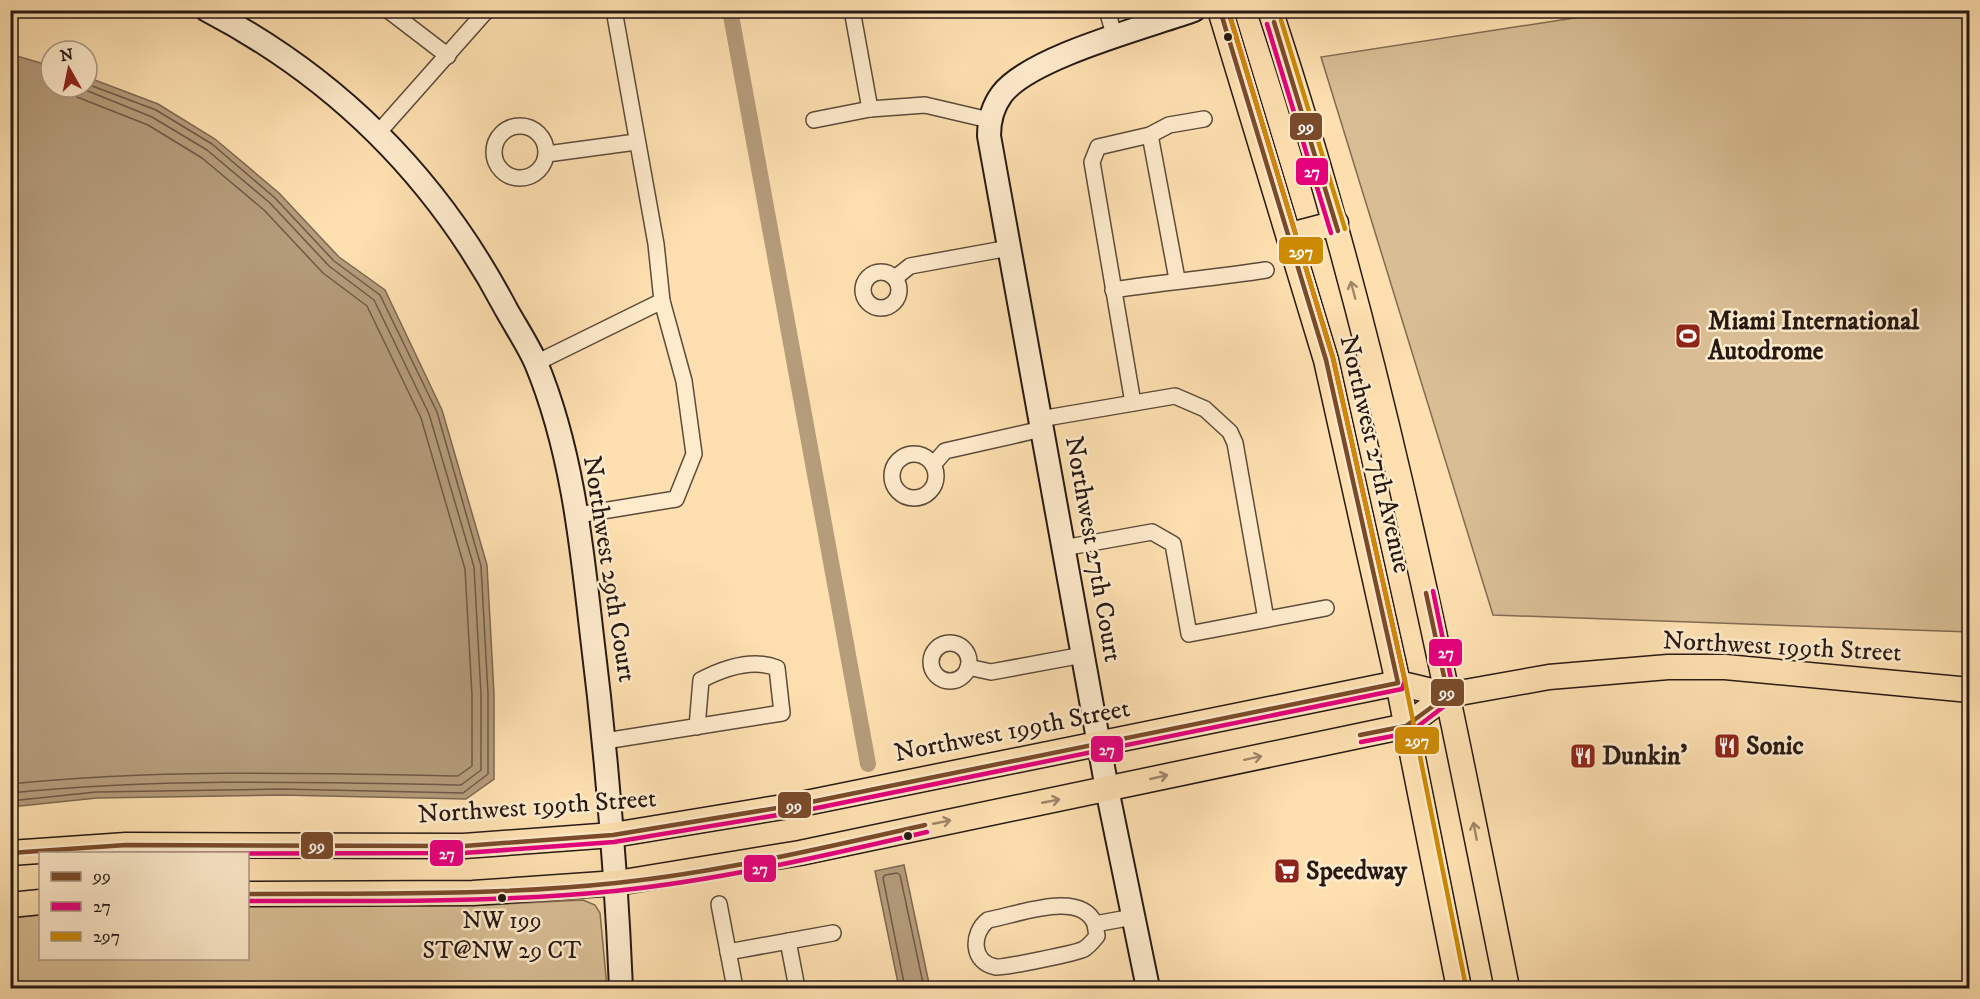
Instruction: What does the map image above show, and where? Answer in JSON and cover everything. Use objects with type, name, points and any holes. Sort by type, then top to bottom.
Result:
[{"type":"main road","name":"Northwest 27th Avenue","points":[[1220,10],[1326,360],[1398,683],[1459,988]]},
{"type":"main road","name":"Northwest 27th Avenue","points":[[1270,10],[1336,222],[1401,476],[1448,694],[1507,988]]},
{"type":"main road","points":[[1290,235],[1336,222]]},
{"type":"main road","name":"Northwest 199th Street","points":[[10,853],[126,845],[464,846],[613,835],[801,804],[1398,683],[1448,694],[1549,677],[1668,667],[1725,667],[1880,679],[1970,690]]},
{"type":"main road","name":"Northwest 199th Street","points":[[249,894],[473,893],[617,883],[800,853],[1406,726],[1448,694]]},
{"type":"main road","points":[[10,905],[39,902]]},
{"type":"street","name":"Northwest 29th Court","points":[[207,10],[305,69],[378,133],[443,206],[485,268],[536,363],[558,431],[578,515],[605,741],[617,883],[621,988]]},
{"type":"street","points":[[388,10],[448,56]]},
{"type":"street","points":[[378,133],[487,10]]},
{"type":"street","points":[[578,515],[676,499],[694,454],[684,381],[662,301],[657,244],[636,142],[614,10]]},
{"type":"street","points":[[852,10],[870,109]]},
{"type":"street","points":[[1107,10],[1115,38]]},
{"type":"street","points":[[814,120],[870,109],[925,105],[989,120],[1003,93],[1040,64],[1194,10]]},
{"type":"street","points":[[1133,404],[1092,162],[1098,147],[1150,135],[1169,124],[1204,119]]},
{"type":"street","name":"Northwest 27th Court","points":[[989,120],[988,136],[1107,789],[1148,988]]},
{"type":"street","points":[[1150,135],[1177,279]]},
{"type":"street","points":[[547,154],[636,142]]},
{"type":"street","points":[[895,278],[910,266],[1009,248]]},
{"type":"street","points":[[1113,290],[1177,279],[1215,278],[1266,270]]},
{"type":"street","points":[[536,363],[662,301]]},
{"type":"street","points":[[933,465],[945,451],[1041,424],[1133,404],[1175,396],[1205,409],[1230,432],[1235,443],[1266,619]]},
{"type":"street","points":[[1063,548],[1152,532],[1173,544],[1189,634],[1326,608]]},
{"type":"street","points":[[968,667],[991,672],[1083,655]]},
{"type":"street","points":[[605,741],[697,727],[782,713],[777,668],[763,663],[720,669],[701,680],[697,727]]},
{"type":"street","points":[[719,904],[735,988]]},
{"type":"street","points":[[1073,905],[1091,914],[1095,924],[1097,936],[1082,950],[997,967],[980,958],[977,952],[976,935],[980,926],[988,920],[1073,905]]},
{"type":"street","points":[[1095,924],[1133,917]]},
{"type":"street","points":[[728,952],[833,933]]},
{"type":"street","points":[[788,941],[796,988]]},
{"type":"shaded area","name":"Miami International Autodrome","points":[[1619,11],[1969,11],[1969,632],[1493,615],[1321,57]]},
{"type":"shaded area","points":[[583,900],[595,905],[600,913],[607,988],[11,988],[10,918],[39,915],[39,960],[249,960],[249,904],[486,905]]},
{"type":"water","points":[[10,54],[39,62],[39,99],[99,99],[99,82],[158,104],[215,139],[279,193],[339,257],[385,290],[442,410],[487,565],[494,694],[494,779],[466,799],[280,795],[97,798],[11,807]]},
{"type":"water","points":[[904,865],[930,988],[899,988],[875,871]]},
{"type":"waterway","points":[[730,10],[868,764]]},
{"type":"transit line","name":"99","points":[[10,853],[126,845],[464,846],[613,835],[801,804],[1398,683],[1326,360],[1220,10]]},
{"type":"transit line","name":"27","points":[[249,854],[464,853],[614,842],[802,811],[1402,689],[1405,681],[1333,358],[1228,10]]},
{"type":"transit line","name":"297","points":[[1228,10],[1333,358],[1405,681],[1466,987]]},
{"type":"transit line","name":"297","points":[[1281,20],[1345,229]]},
{"type":"transit line","name":"99","points":[[1274,22],[1338,231]]},
{"type":"transit line","name":"27","points":[[1267,24],[1331,233]]},
{"type":"transit line","name":"27","points":[[1361,742],[1409,733],[1455,698],[1433,591]]},
{"type":"transit line","name":"99","points":[[1360,735],[1406,726],[1448,695],[1426,593]]},
{"type":"transit line","name":"99","points":[[249,894],[478,892],[616,883],[733,866],[925,825]]},
{"type":"transit line","name":"27","points":[[249,901],[523,898],[615,891],[733,874],[927,832]]},
{"type":"place","name":"Miami International Autodrome","points":[[1688,336]]},
{"type":"place","name":"Sonic","points":[[1727,746]]},
{"type":"place","name":"Dunkin'","points":[[1583,756]]},
{"type":"place","name":"Speedway","points":[[1287,871]]},
{"type":"place","name":"NW 199 ST@NW 29 CT","points":[[502,898]]}]
